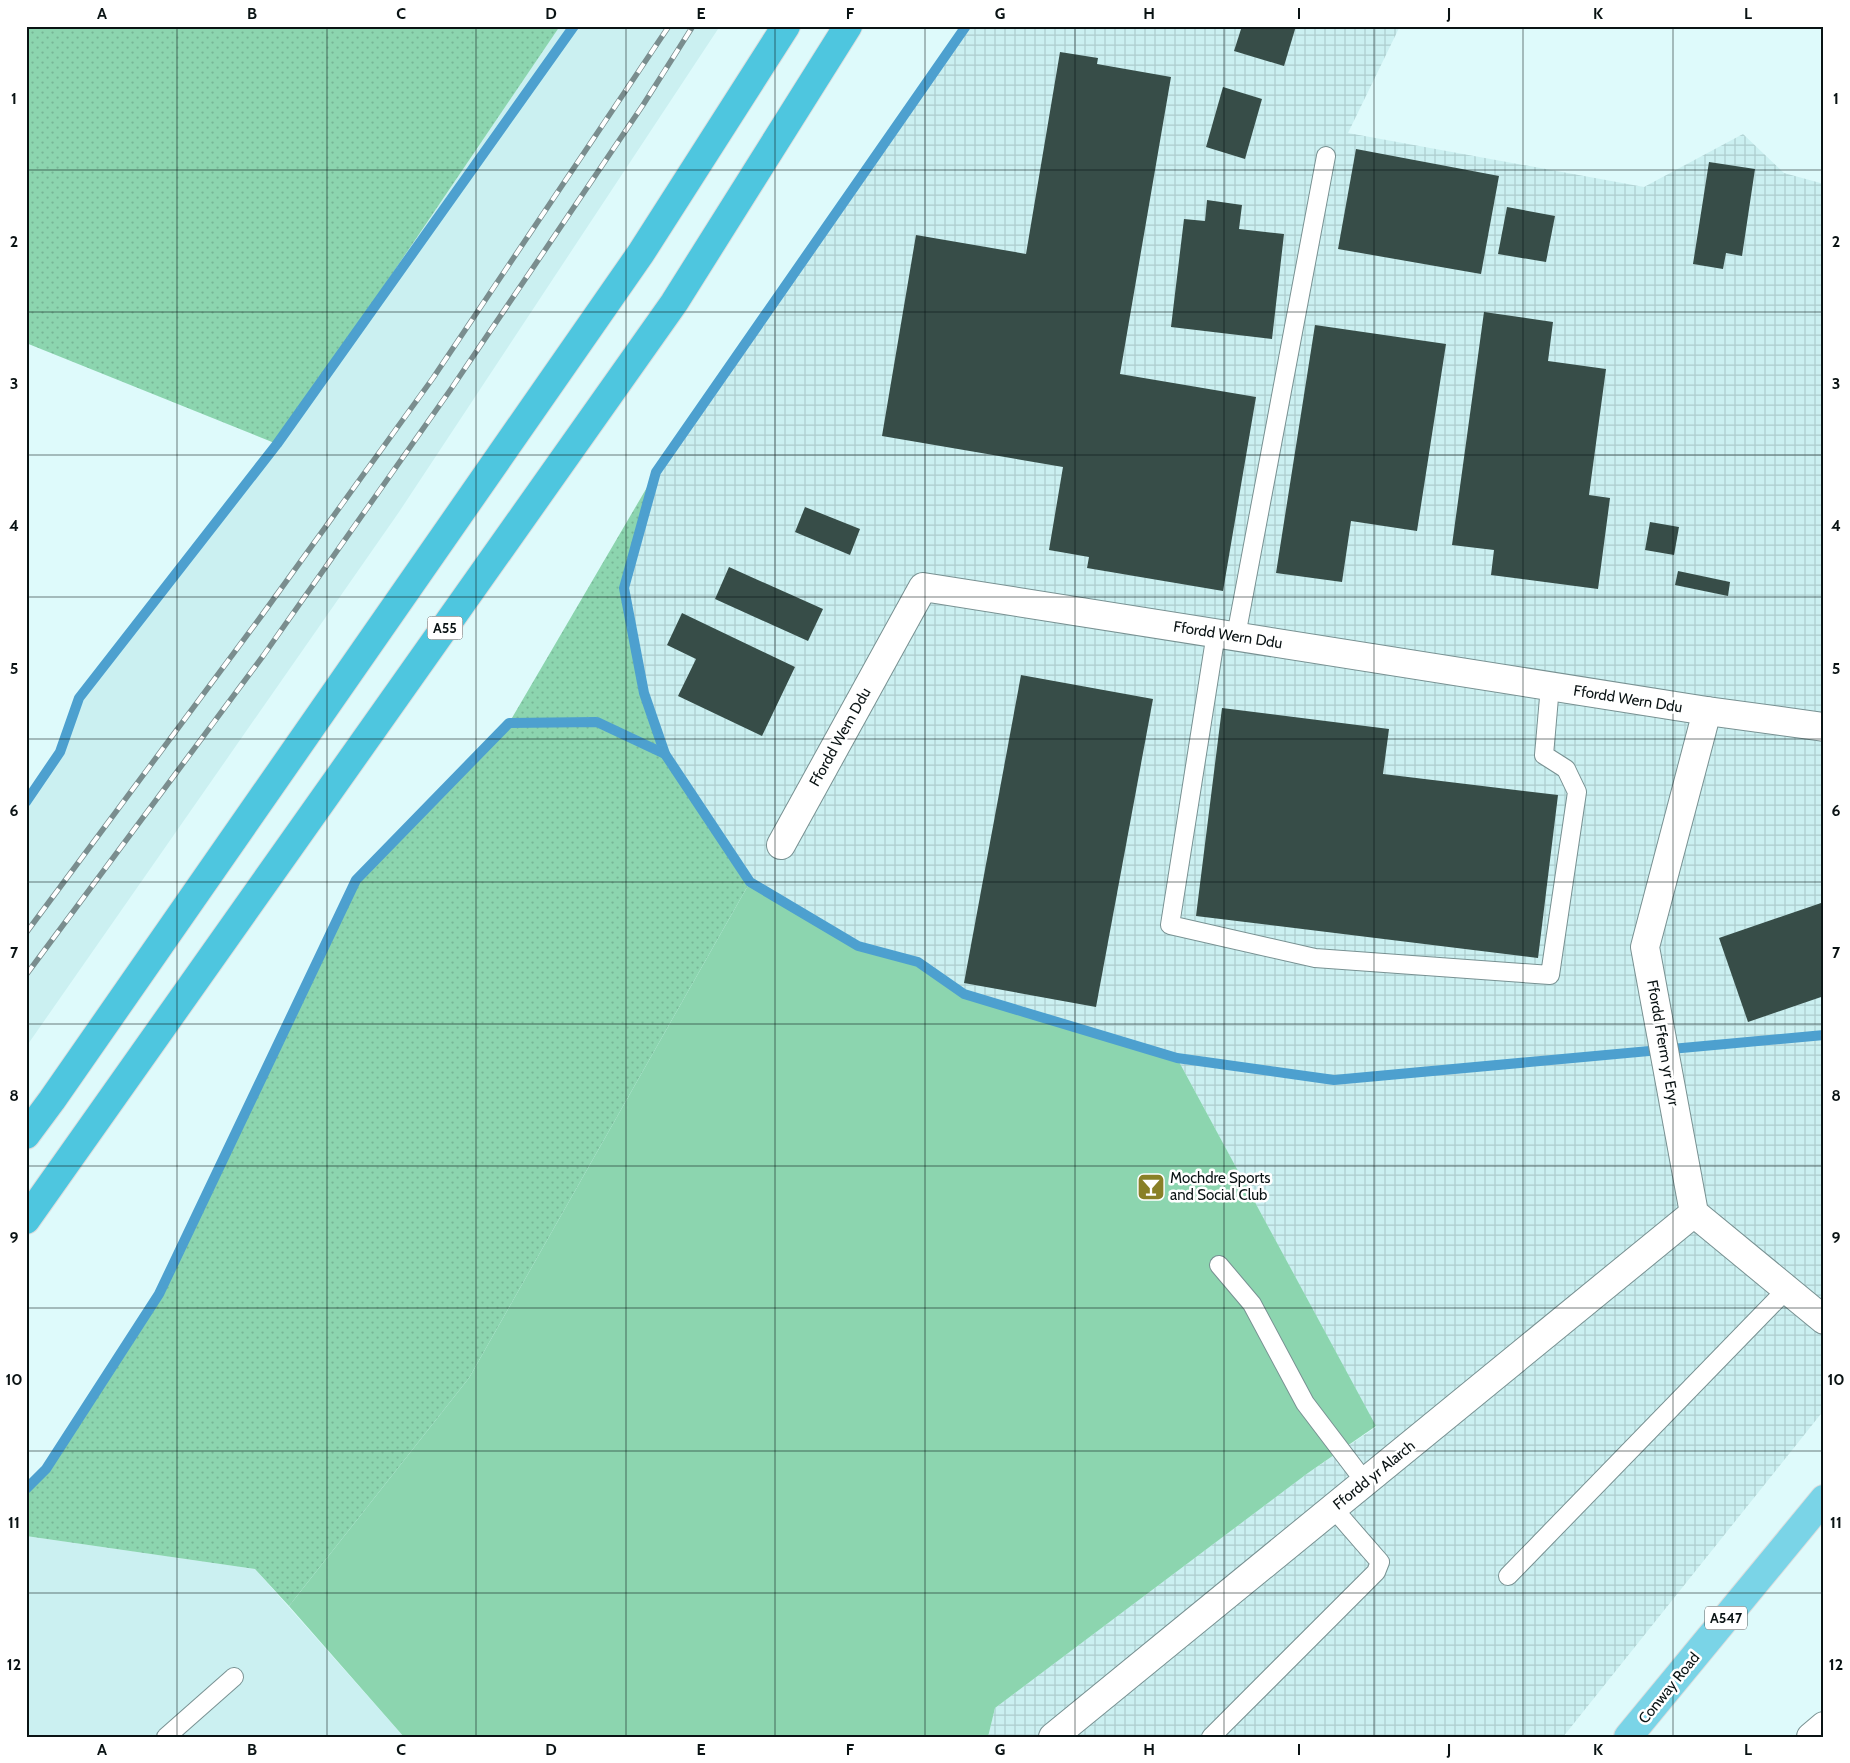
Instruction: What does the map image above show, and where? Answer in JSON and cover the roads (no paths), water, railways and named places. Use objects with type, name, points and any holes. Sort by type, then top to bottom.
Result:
[{"type":"highway","points":[[26,1135],[64,1084],[641,253],[786,26]]},
{"type":"highway","name":"A55","points":[[26,1220],[674,303],[848,26]]},
{"type":"main road","name":"Conway Road","points":[[1628,1737],[1824,1499]]},
{"type":"street","name":"Ffordd Wern Ddu","points":[[781,845],[923,587],[1707,711],[1824,727]]},
{"type":"street","name":"Ffordd Fferm yr Eryr","points":[[1694,1213],[1645,947],[1707,711]]},
{"type":"street","points":[[1694,1213],[1824,1320]]},
{"type":"street","name":"Ffordd yr Alarch","points":[[1053,1737],[1694,1213]]},
{"type":"street","points":[[1810,1737],[1824,1726]]},
{"type":"lane","points":[[1326,156],[1226,635],[1170,925],[1315,958],[1550,975],[1577,792],[1566,769],[1544,755],[1550,686]]},
{"type":"lane","points":[[1219,1265],[1252,1304],[1305,1402],[1365,1482]]},
{"type":"lane","points":[[1508,1576],[1787,1289]]},
{"type":"lane","points":[[1210,1737],[1376,1572],[1380,1562],[1333,1508]]},
{"type":"lane","points":[[166,1737],[234,1677]]},
{"type":"waterway","points":[[26,802],[60,752],[79,698],[277,444],[574,26]]},
{"type":"waterway","points":[[966,26],[656,472],[624,588],[644,693],[665,754],[750,882],[858,946],[918,962],[964,994],[1177,1058],[1334,1080],[1824,1035]]},
{"type":"waterway","points":[[26,1489],[46,1469],[159,1294],[356,880],[509,723],[597,722],[665,754]]},
{"type":"railway","points":[[26,933],[262,615],[433,378],[669,26]]},
{"type":"railway","points":[[26,975],[263,656],[451,389],[643,105],[693,26]]},
{"type":"place","name":"Mochdre Sports and Social Club","points":[[1151,1187]]}]
